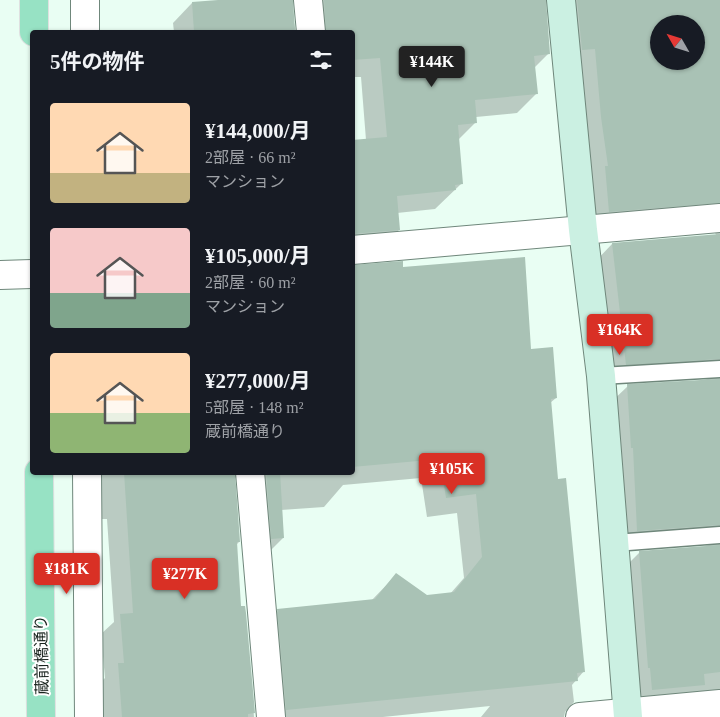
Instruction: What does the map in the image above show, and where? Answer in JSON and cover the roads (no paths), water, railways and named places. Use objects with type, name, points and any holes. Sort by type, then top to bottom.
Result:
[{"type":"main road","points":[[34,0],[34,30]]},
{"type":"main road","name":"蔵前橋通り","points":[[39,475],[41,717]]},
{"type":"street","points":[[85,0],[85,30]]},
{"type":"street","points":[[308,0],[311,30]]},
{"type":"street","points":[[561,0],[583,230],[601,376],[628,714]]},
{"type":"street","points":[[355,250],[720,218]]},
{"type":"street","points":[[0,274],[30,274]]},
{"type":"street","points":[[87,475],[89,717]]},
{"type":"street","points":[[250,475],[271,717]]},
{"type":"street","points":[[580,717],[720,704]]},
{"type":"lane","points":[[601,376],[720,369]]},
{"type":"lane","points":[[614,543],[720,535]]}]
